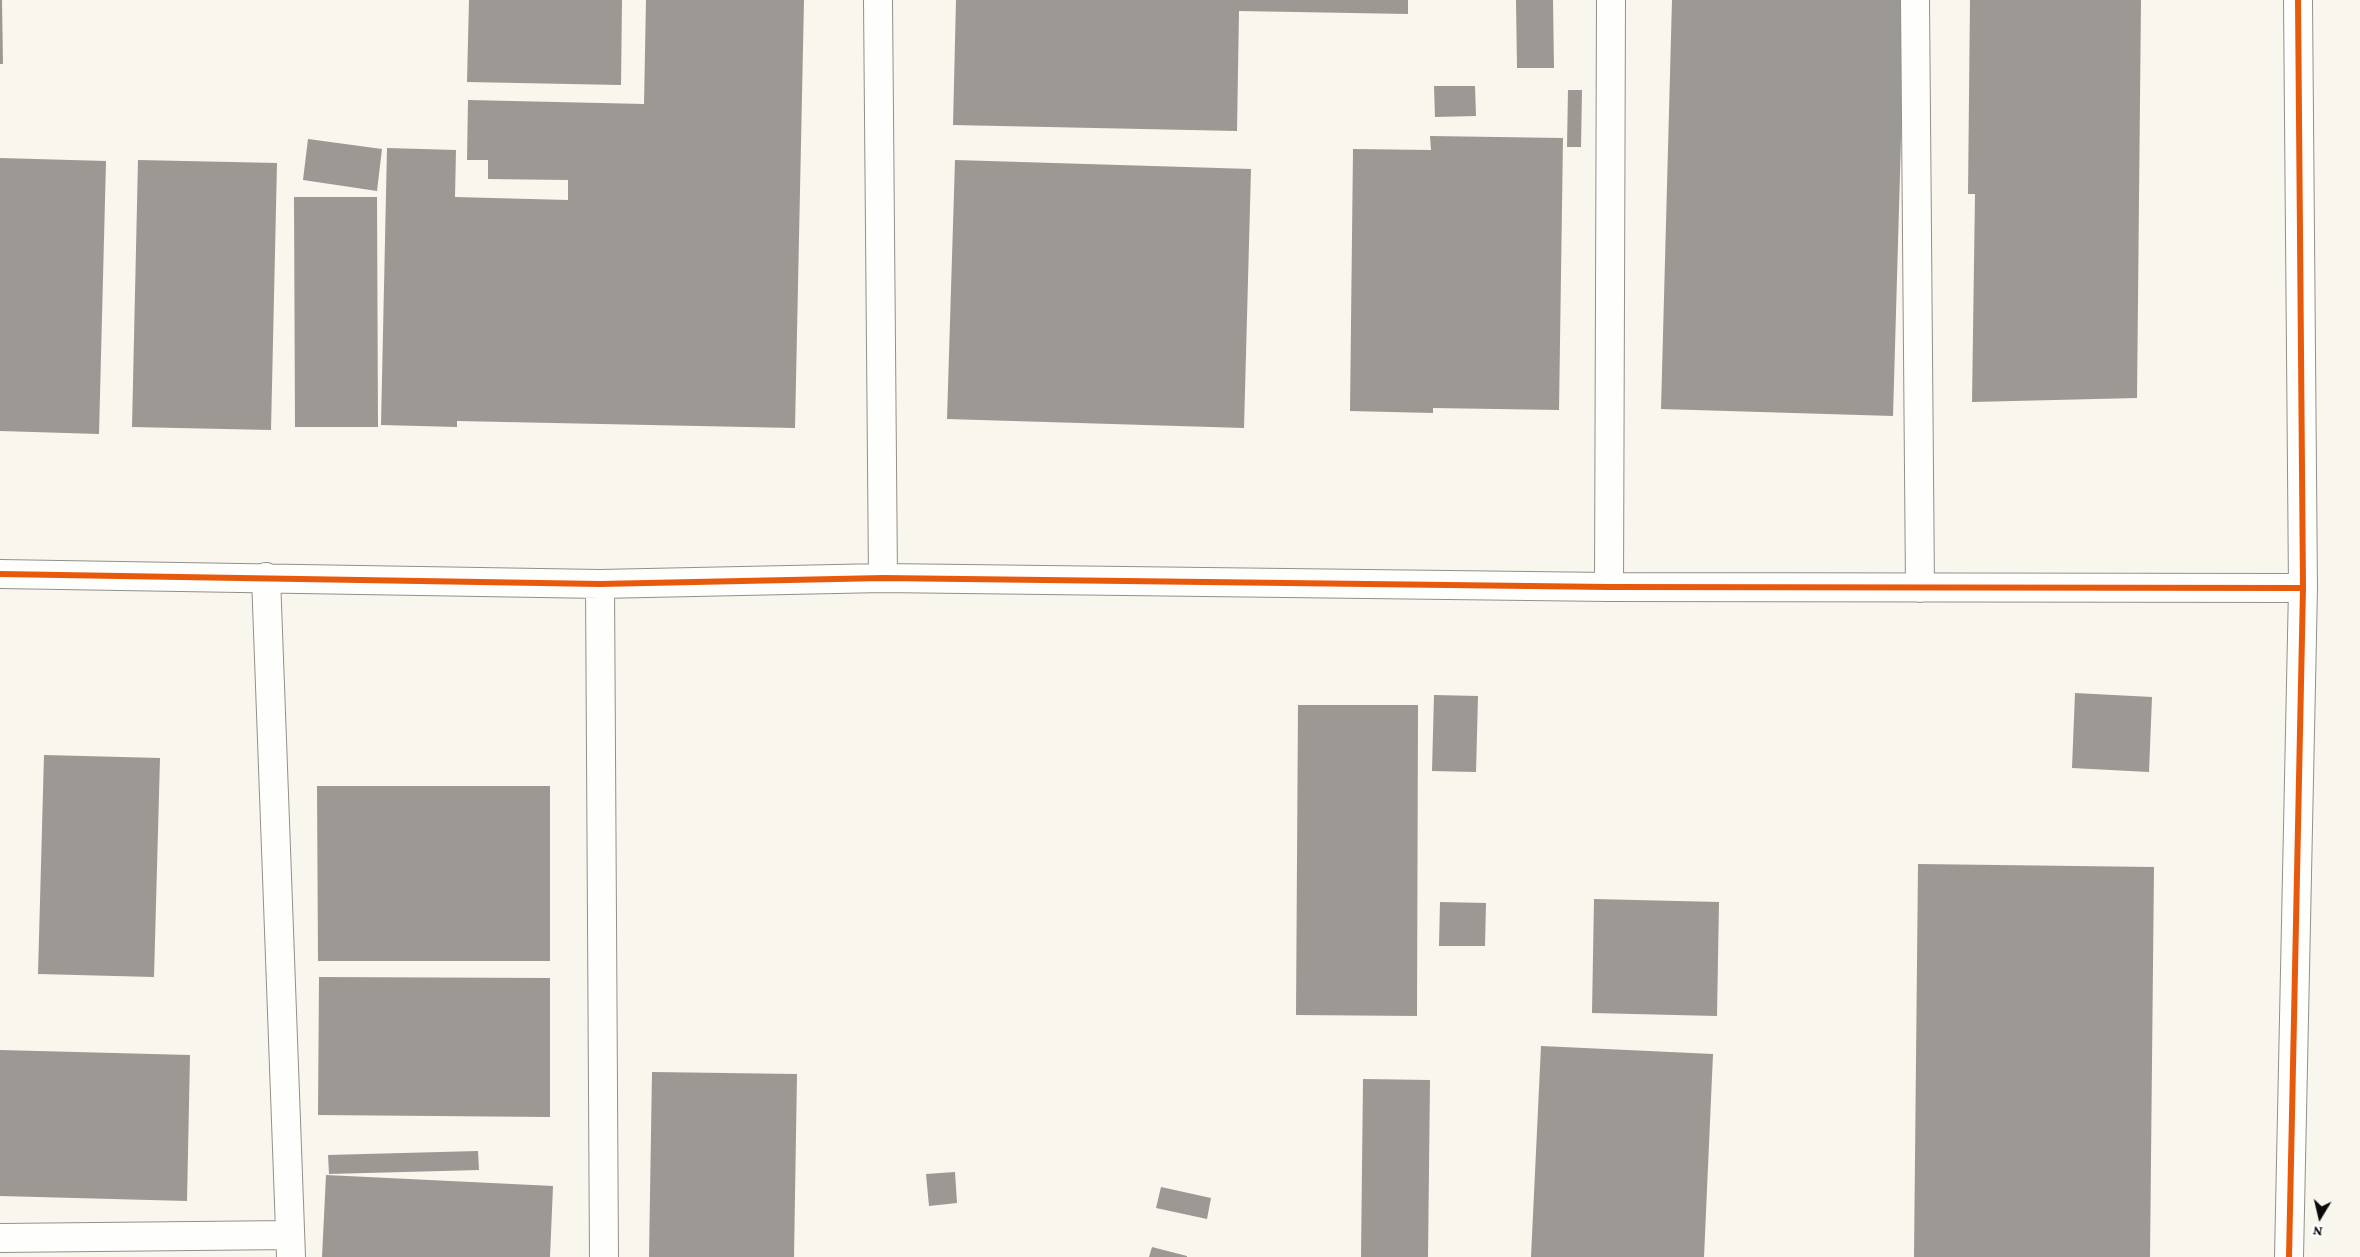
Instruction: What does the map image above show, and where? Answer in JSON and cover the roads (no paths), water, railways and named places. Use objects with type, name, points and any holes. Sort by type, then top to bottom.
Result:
[{"type":"street","points":[[878,0],[883,578]]},
{"type":"street","points":[[1609,587],[1611,0]]},
{"type":"street","points":[[1915,0],[1920,588]]},
{"type":"street","points":[[2289,1257],[2302,588],[2298,0]]},
{"type":"street","points":[[0,574],[600,584],[883,578],[1609,587],[2302,588]]},
{"type":"street","points":[[0,1238],[290,1246],[266,577]]},
{"type":"street","points":[[600,584],[604,1257]]}]
